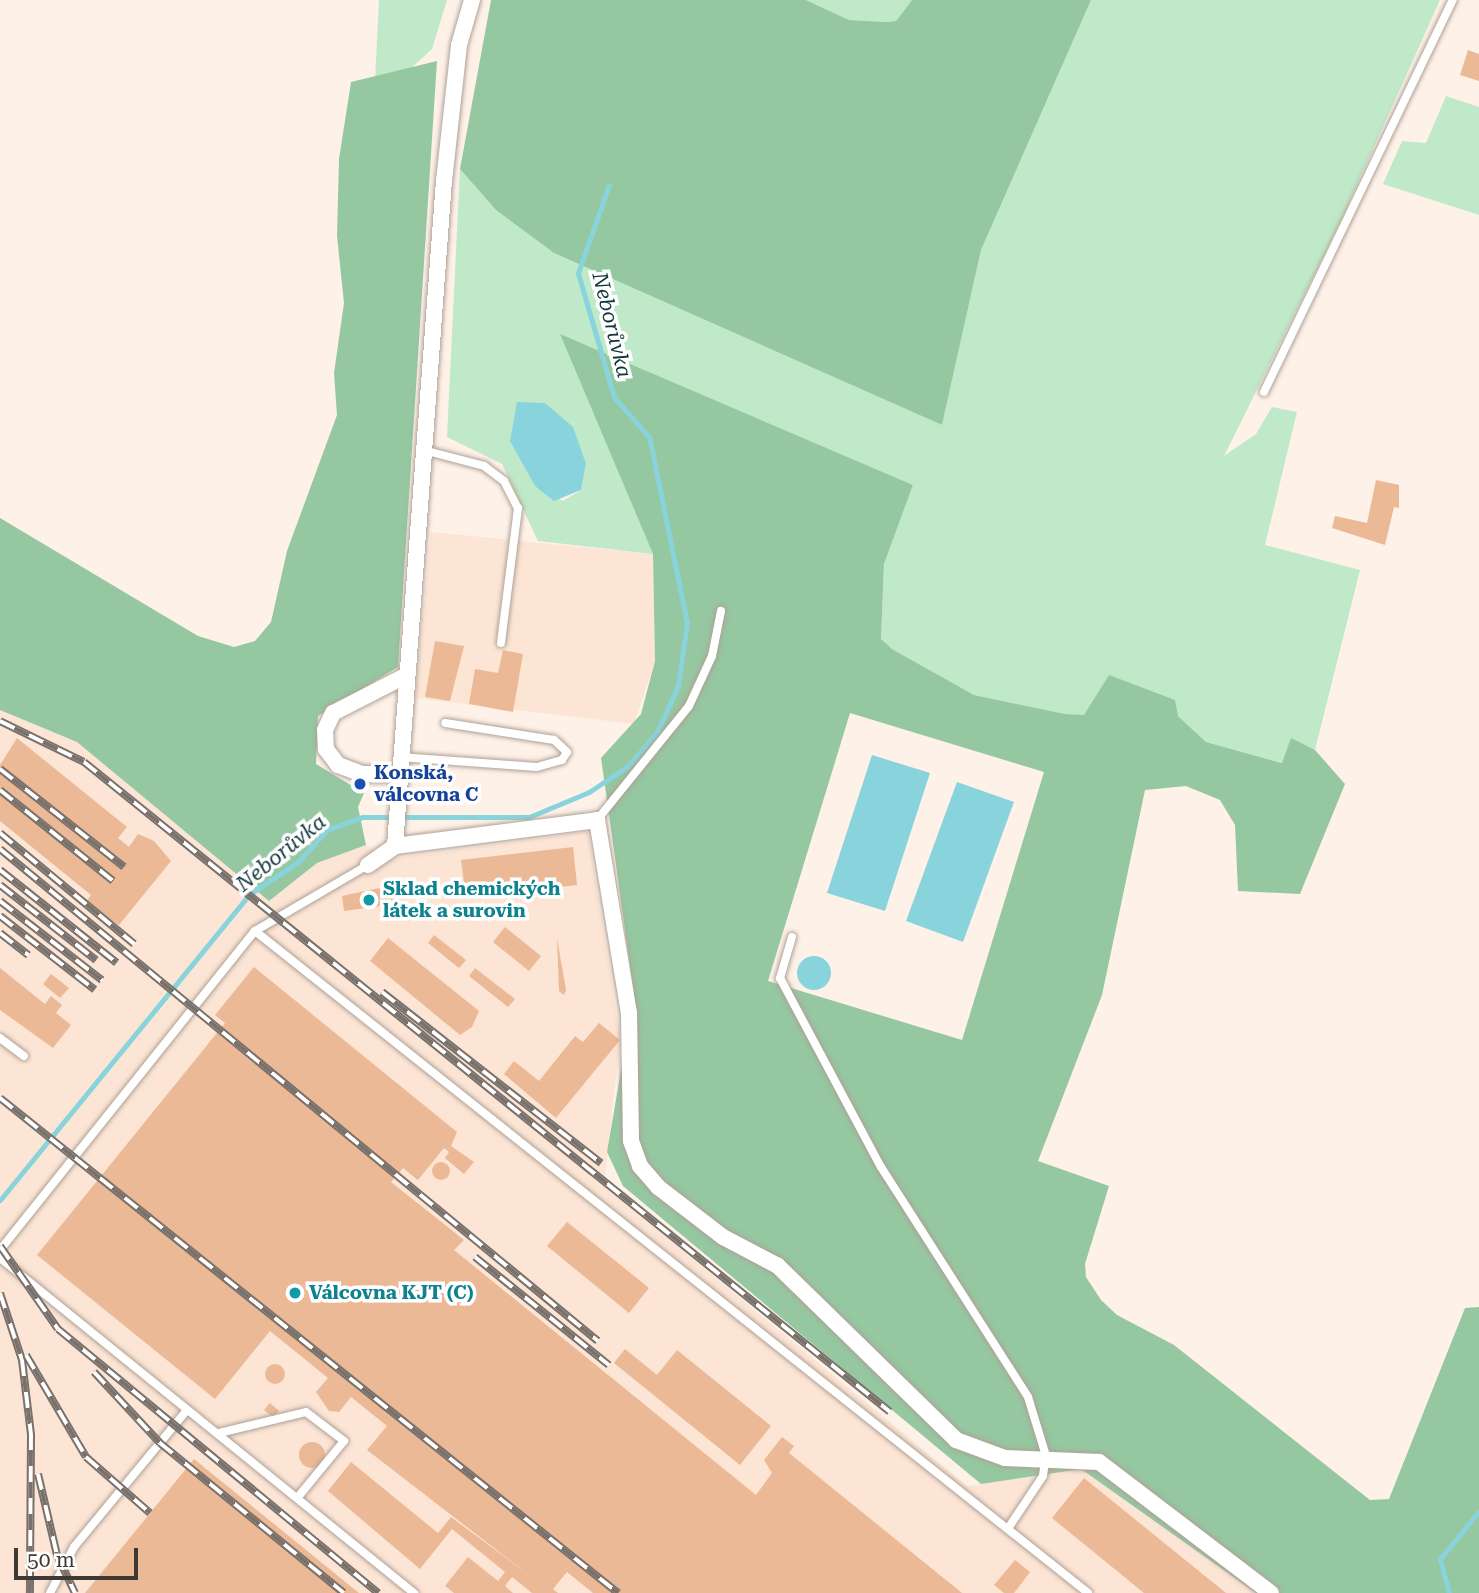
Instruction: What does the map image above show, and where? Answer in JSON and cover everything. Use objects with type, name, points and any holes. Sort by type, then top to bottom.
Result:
[{"type":"street","points":[[395,842],[399,765],[427,451],[444,181],[460,45],[472,0]]},
{"type":"street","points":[[399,765],[362,774],[338,765],[326,749],[325,730],[333,713],[407,675]]},
{"type":"street","points":[[368,865],[395,842],[597,820],[629,1013],[628,1111],[640,1166],[723,1237],[778,1266],[957,1440],[1005,1458],[1046,1456],[1099,1462],[1271,1593]]},
{"type":"lane","points":[[1265,392],[1453,0]]},
{"type":"lane","points":[[427,451],[484,466],[504,481],[519,508],[501,643]]},
{"type":"lane","points":[[597,820],[689,706],[712,656],[721,611]]},
{"type":"lane","points":[[399,765],[537,766],[562,760],[567,752],[554,740],[444,723]]},
{"type":"lane","points":[[0,1250],[255,931],[368,865]]},
{"type":"lane","points":[[255,931],[1009,1527],[1087,1593]]},
{"type":"lane","points":[[792,937],[780,978],[881,1167],[1028,1397],[1046,1456],[1043,1476],[1009,1527]]},
{"type":"lane","points":[[0,1038],[24,1056]]},
{"type":"lane","points":[[0,1258],[186,1411],[219,1433],[415,1593]]},
{"type":"lane","points":[[50,1593],[74,1547],[186,1411]]},
{"type":"lane","points":[[219,1433],[306,1412],[344,1441],[299,1497]]},
{"type":"shaded area","points":[[431,532],[653,554],[655,661],[634,724],[415,698]]},
{"type":"shaded area","points":[[0,710],[77,742],[269,901],[317,863],[366,845],[390,859],[588,832],[620,1038],[604,1185],[967,1486],[1081,1469],[1256,1593],[0,1593]]},
{"type":"green space","points":[[379,0],[447,0],[432,49],[407,72],[375,81]]},
{"type":"green space","points":[[491,0],[806,0],[849,20],[886,22],[896,21],[912,0],[1091,0],[981,250],[942,425],[554,253],[496,210],[460,169]]},
{"type":"green space","points":[[806,0],[912,0],[896,21],[886,22],[849,20]]},
{"type":"green space","points":[[1091,0],[1440,0],[1338,227],[1224,456],[1256,434],[1272,407],[1297,412],[1265,545],[1360,570],[1315,750],[1291,739],[1283,763],[1206,742],[1178,716],[1109,675],[1084,716],[974,695],[892,649],[881,640],[884,564],[913,485],[561,335],[653,554],[538,541],[502,464],[447,437],[460,169],[496,210],[554,253],[942,425],[981,250]],"holes":[[[586,464],[581,490],[563,501],[535,486],[527,471]]]},
{"type":"green space","points":[[437,61],[398,667],[318,716],[316,764],[364,793],[358,807],[366,845],[317,863],[269,901],[77,742],[0,710],[0,518],[198,636],[234,647],[255,641],[271,622],[287,551],[337,415],[334,373],[344,303],[337,236],[339,159],[351,82]]},
{"type":"green space","points":[[1446,96],[1479,107],[1479,215],[1383,184],[1402,141],[1426,143]]},
{"type":"green space","points":[[560,334],[913,485],[884,564],[881,639],[892,649],[974,695],[1065,714],[1084,715],[1109,675],[1175,700],[1178,716],[1206,742],[1282,763],[1291,738],[1315,750],[1345,784],[1300,894],[1238,891],[1235,825],[1220,800],[1186,786],[1145,790],[1102,995],[1038,1161],[1109,1186],[1085,1264],[1086,1277],[1101,1300],[1117,1315],[1174,1345],[1370,1500],[1389,1499],[1465,1308],[1479,1307],[1479,1593],[1256,1593],[1081,1469],[981,1484],[623,1186],[607,1152],[634,994],[601,758],[641,714],[655,661],[653,554]],"holes":[[[850,713],[1044,772],[962,1040],[768,981]]]},
{"type":"water","points":[[517,402],[545,403],[573,427],[586,464],[581,490],[554,501],[535,486],[510,441]]},
{"type":"water","points":[[872,755],[930,773],[885,911],[827,893]]},
{"type":"water","points":[[957,782],[1014,802],[963,942],[906,921]]},
{"type":"water","points":[[814,956],[826,961],[831,973],[826,985],[814,990],[802,985],[797,973],[802,961]]},
{"type":"building","points":[[1468,50],[1479,54],[1479,81],[1460,75]]},
{"type":"building","points":[[1376,480],[1399,485],[1399,508],[1394,507],[1385,545],[1332,528],[1335,516],[1367,523]]},
{"type":"building","points":[[435,641],[464,646],[450,701],[425,697]]},
{"type":"building","points":[[503,650],[523,654],[513,712],[469,704],[475,669],[498,673]]},
{"type":"building","points":[[17,738],[127,827],[118,838],[129,847],[138,834],[154,841],[171,861],[119,925],[85,903],[91,895],[0,821],[0,765]]},
{"type":"building","points":[[573,847],[577,885],[466,898],[461,860]]},
{"type":"building","name":"Sklad chemických látek a surovin","points":[[393,885],[396,904],[344,911],[342,896]]},
{"type":"building","points":[[505,927],[541,956],[529,971],[493,942]]},
{"type":"building","points":[[434,935],[466,960],[459,968],[428,943]]},
{"type":"building","points":[[388,938],[479,1011],[472,1027],[460,1035],[370,961]]},
{"type":"building","points":[[557,938],[566,990],[564,995],[559,991]]},
{"type":"building","name":"Válcovna KJT (C)","points":[[254,967],[457,1132],[451,1146],[474,1162],[464,1174],[445,1158],[449,1152],[444,1148],[418,1180],[403,1168],[391,1182],[464,1240],[454,1250],[756,1495],[772,1473],[764,1460],[782,1437],[794,1446],[789,1453],[962,1593],[593,1593],[567,1572],[553,1589],[558,1593],[532,1593],[512,1577],[505,1586],[513,1593],[454,1593],[445,1586],[468,1557],[498,1581],[505,1572],[452,1529],[420,1569],[328,1491],[351,1462],[438,1533],[451,1517],[529,1575],[367,1450],[387,1426],[351,1397],[339,1412],[329,1411],[316,1392],[328,1378],[270,1331],[215,1399],[37,1255],[225,1023],[215,1015]]},
{"type":"building","points":[[0,968],[45,1004],[51,996],[62,1005],[56,1013],[71,1025],[53,1048],[0,1010]]},
{"type":"building","points":[[475,968],[515,999],[508,1007],[469,976]]},
{"type":"building","points":[[51,974],[69,988],[60,998],[43,984]]},
{"type":"building","points":[[599,1023],[620,1040],[556,1118],[504,1074],[514,1061],[539,1081],[575,1036],[583,1042]]},
{"type":"building","points":[[437,1162],[445,1162],[450,1171],[448,1178],[437,1180],[432,1175],[432,1167]]},
{"type":"building","points":[[567,1222],[649,1288],[629,1313],[547,1246]]},
{"type":"building","points":[[625,1349],[657,1375],[677,1350],[771,1426],[740,1465],[614,1363]]},
{"type":"building","points":[[275,1364],[282,1367],[285,1374],[282,1381],[275,1384],[268,1381],[265,1374],[268,1367]]},
{"type":"building","points":[[270,1403],[279,1411],[273,1417],[264,1410]]},
{"type":"building","points":[[312,1442],[321,1446],[325,1455],[321,1464],[312,1468],[303,1464],[299,1455],[303,1446]]},
{"type":"building","points":[[194,1459],[359,1593],[85,1593]]},
{"type":"building","points":[[1084,1478],[1226,1593],[1144,1593],[1052,1518]]},
{"type":"building","points":[[1015,1560],[1030,1572],[1014,1593],[1004,1593],[994,1585]]},
{"type":"waterway","name":"Neborůvka","points":[[0,1200],[250,894],[298,862],[327,830],[362,817],[529,817],[589,792],[628,766],[657,732],[678,686],[687,623],[649,437],[614,397],[578,273],[609,185]]},
{"type":"waterway","points":[[1449,1593],[1440,1559],[1478,1512]]},
{"type":"railway","points":[[0,721],[84,762],[890,1412]]},
{"type":"railway","points":[[0,769],[124,867]]},
{"type":"railway","points":[[0,790],[113,881]]},
{"type":"railway","points":[[0,833],[134,944]]},
{"type":"railway","points":[[0,849],[598,1341]]},
{"type":"railway","points":[[0,870],[117,963]]},
{"type":"railway","points":[[0,885],[96,960]]},
{"type":"railway","points":[[0,901],[102,980]]},
{"type":"railway","points":[[0,916],[95,990]]},
{"type":"railway","points":[[0,933],[28,955]]},
{"type":"railway","points":[[382,992],[601,1163]]},
{"type":"railway","points":[[0,1098],[618,1593]]},
{"type":"railway","points":[[0,1246],[58,1329],[378,1593]]},
{"type":"railway","points":[[475,1257],[609,1365]]},
{"type":"railway","points":[[0,1293],[22,1360],[31,1434],[30,1593]]},
{"type":"railway","points":[[26,1355],[86,1457],[150,1513]]},
{"type":"railway","points":[[94,1372],[160,1443],[344,1593]]},
{"type":"railway","points":[[38,1474],[57,1555],[75,1593]]},
{"type":"place","name":"Konská, válcovna C","points":[[360,784]]},
{"type":"place","name":"Sklad chemických látek a surovin","points":[[369,900]]},
{"type":"place","name":"Válcovna KJT (C)","points":[[295,1293]]}]
